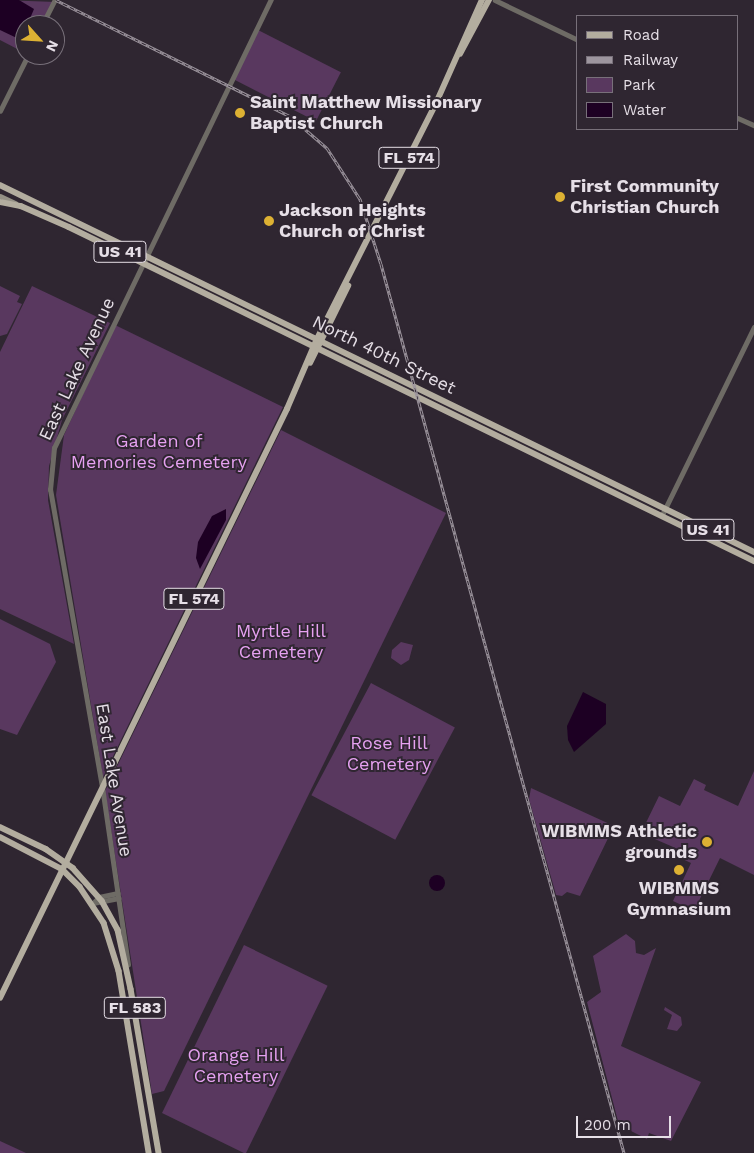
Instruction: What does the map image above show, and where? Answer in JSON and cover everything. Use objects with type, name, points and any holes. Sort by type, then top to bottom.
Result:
[{"type":"main road","name":"FL 574","points":[[0,998],[455,62],[482,0]]},
{"type":"main road","name":"FL 574","points":[[455,62],[489,0]]},
{"type":"main road","name":"North 40th Street","points":[[0,185],[754,552]]},
{"type":"main road","name":"North 40th Street","points":[[0,196],[142,262],[754,560]]},
{"type":"main road","name":"US 41","points":[[0,202],[21,206]]},
{"type":"main road","name":"FL 583","points":[[0,827],[65,862],[101,899],[118,930],[142,1048],[158,1153]]},
{"type":"main road","name":"FL 583","points":[[0,837],[62,870],[93,904],[112,942],[125,1004],[150,1153]]},
{"type":"main road","points":[[125,1004],[132,1008],[137,1042],[142,1048]]},
{"type":"street","points":[[47,15],[55,0]]},
{"type":"street","name":"East Lake Avenue","points":[[131,989],[102,787],[52,498],[51,478],[54,448],[64,421],[271,0]]},
{"type":"street","points":[[495,0],[576,39]]},
{"type":"street","points":[[0,111],[23,65]]},
{"type":"street","points":[[739,118],[754,126]]},
{"type":"street","points":[[662,515],[754,327]]},
{"type":"street","points":[[93,904],[101,899],[118,896]]},
{"type":"green space","points":[[0,0],[56,2],[49,15],[15,15],[15,48],[0,40]]},
{"type":"green space","points":[[258,30],[341,72],[316,121],[233,79]]},
{"type":"green space","points":[[0,286],[20,296],[17,302],[22,304],[7,334],[0,336]]},
{"type":"green space","name":"Garden of Memories Cemetery","points":[[32,286],[110,323],[62,420],[49,466],[48,500],[74,644],[0,609],[0,352]]},
{"type":"green space","name":"Garden of Memories Cemetery","points":[[115,325],[283,407],[103,777],[56,495],[64,435]]},
{"type":"green space","name":"Myrtle Hill Cemetery","points":[[281,430],[446,513],[164,1091],[152,1094],[105,791]]},
{"type":"green space","points":[[0,619],[50,644],[56,662],[17,735],[0,729]]},
{"type":"green space","points":[[401,642],[413,645],[409,660],[401,665],[391,658],[392,650]]},
{"type":"green space","name":"Rose Hill Cemetery","points":[[371,683],[455,728],[395,840],[311,795]]},
{"type":"green space","name":"WIBMMS Athletic grounds","points":[[754,771],[754,875],[720,858],[694,911],[673,901],[691,863],[676,856],[680,850],[641,833],[659,796],[680,806],[694,779],[706,785],[704,790],[738,806]]},
{"type":"green space","points":[[531,788],[614,826],[580,896],[567,892],[562,896],[556,895],[529,799]]},
{"type":"green space","points":[[626,934],[635,941],[636,953],[644,955],[656,948],[621,1046],[701,1082],[671,1141],[649,1133],[647,1139],[619,1125],[587,1002],[601,992],[593,956]]},
{"type":"green space","name":"Orange Hill Cemetery","points":[[244,945],[328,986],[246,1153],[162,1113]]},
{"type":"green space","points":[[665,1007],[681,1017],[682,1025],[677,1031],[667,1029],[672,1015],[664,1010]]},
{"type":"green space","points":[[0,1141],[26,1153],[0,1153]]},
{"type":"water","points":[[0,0],[19,0],[34,9],[31,15],[15,15],[15,37],[0,30]]},
{"type":"water","points":[[226,509],[226,520],[200,569],[196,558],[198,542],[212,516]]},
{"type":"water","points":[[583,692],[606,704],[606,724],[574,752],[568,740],[567,726]]},
{"type":"water","points":[[434,875],[440,875],[445,880],[443,889],[434,891],[429,886],[429,880]]},
{"type":"railway","points":[[56,0],[290,116],[327,148],[360,199],[381,264],[624,1153]]},
{"type":"place","name":"Saint Matthew Missionary Baptist Church","points":[[240,113]]},
{"type":"place","name":"First Community Christian Church","points":[[560,197]]},
{"type":"place","name":"Jackson Heights Church of Christ","points":[[269,221]]},
{"type":"place","name":"WIBMMS Athletic grounds","points":[[707,842]]},
{"type":"place","name":"WIBMMS Gymnasium","points":[[679,870]]}]
